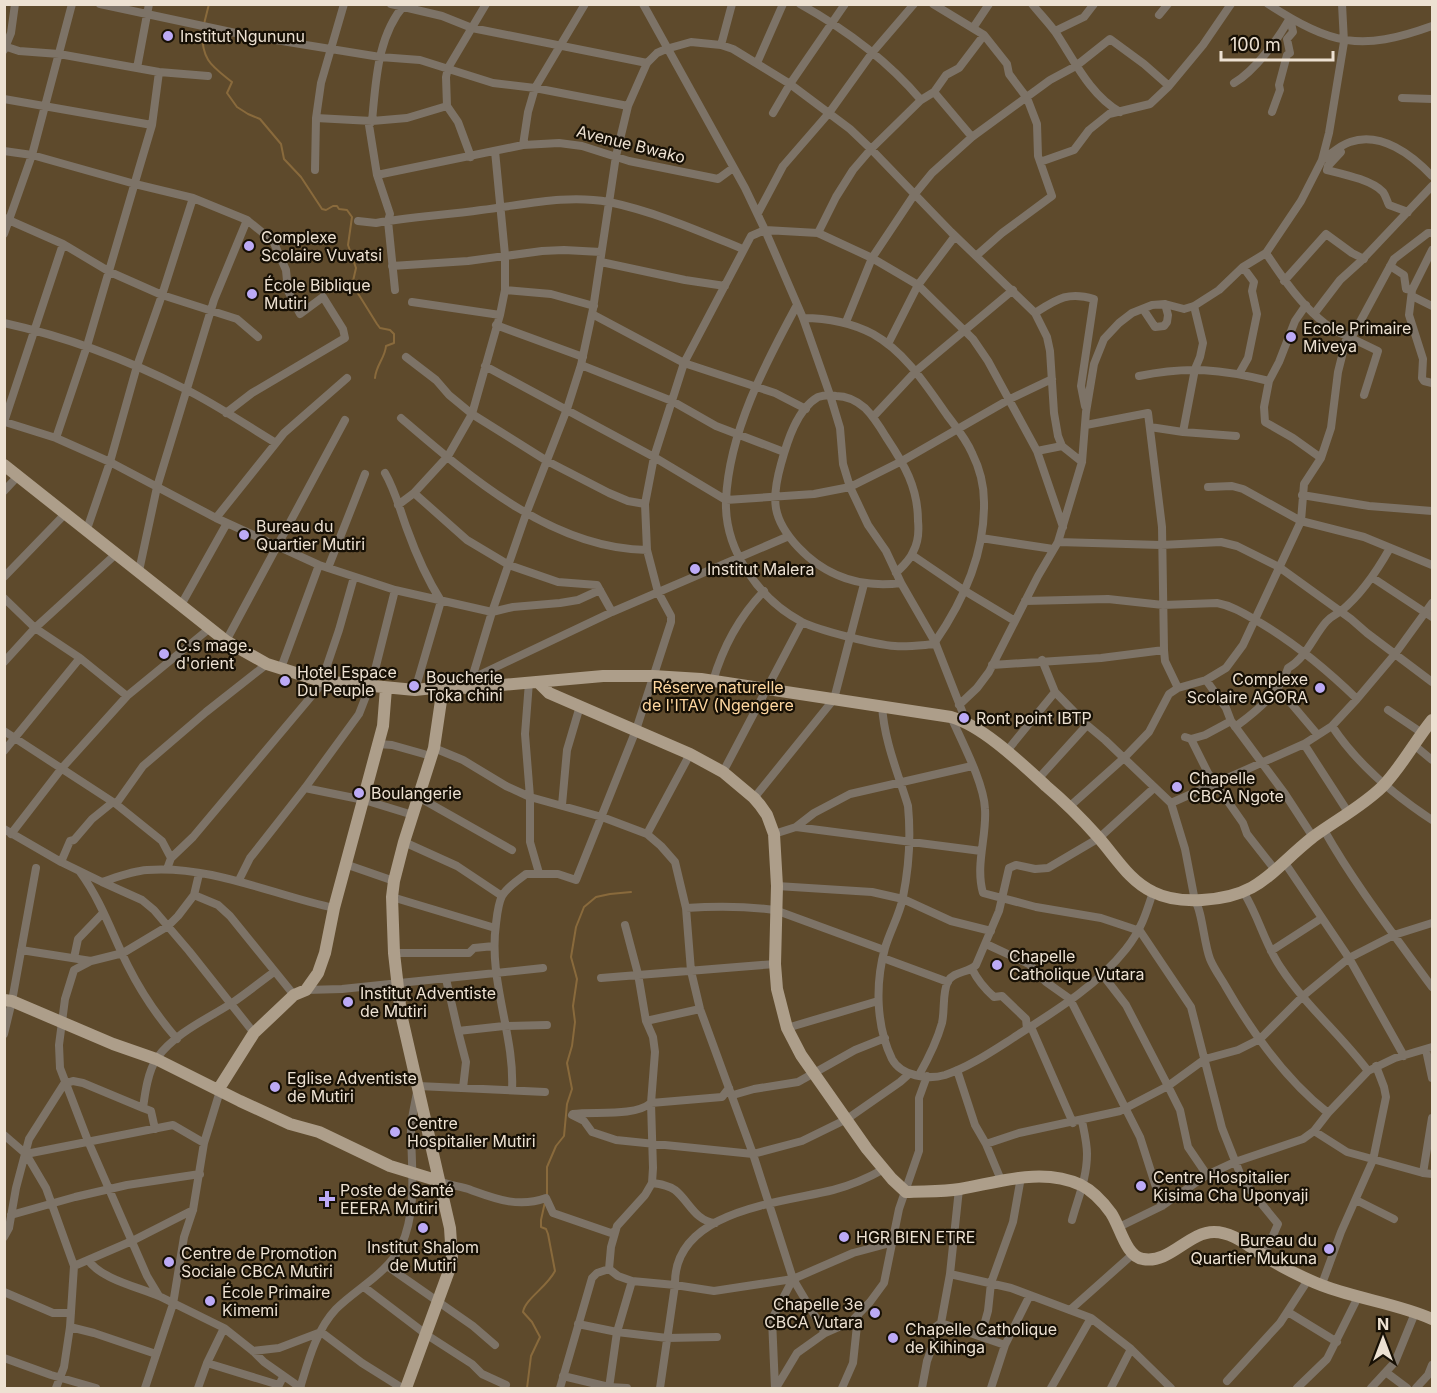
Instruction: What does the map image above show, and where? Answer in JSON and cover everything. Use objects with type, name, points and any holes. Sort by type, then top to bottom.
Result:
[{"type":"street","points":[[15,4],[11,33],[5,48],[58,54],[159,72],[208,76]]},
{"type":"street","points":[[4,234],[7,219],[32,155],[72,4]]},
{"type":"street","points":[[100,4],[245,35],[380,57],[420,60],[493,83],[534,88],[628,106]]},
{"type":"street","points":[[136,68],[149,4]]},
{"type":"street","points":[[315,170],[316,118],[321,83],[344,4]]},
{"type":"street","points":[[391,4],[442,16],[472,28],[647,63]]},
{"type":"street","points":[[471,157],[458,122],[447,106],[446,76],[448,68],[486,4]]},
{"type":"street","points":[[523,145],[534,88],[585,4]]},
{"type":"street","points":[[643,4],[758,213],[803,318],[830,395],[840,428],[843,464],[850,487],[864,517],[935,643],[966,721]]},
{"type":"street","points":[[721,45],[732,4]]},
{"type":"street","points":[[757,63],[783,4]]},
{"type":"street","points":[[800,4],[833,23],[872,53],[894,71],[921,100]]},
{"type":"street","points":[[774,112],[790,84],[845,4]]},
{"type":"street","points":[[758,213],[783,166],[829,113],[872,53],[914,4]]},
{"type":"street","points":[[933,4],[984,35],[1008,64],[1009,74],[1027,98],[1037,124],[1038,156],[1052,196],[1002,233],[976,256]]},
{"type":"street","points":[[973,28],[988,4]]},
{"type":"street","points":[[1032,4],[1055,31],[1076,66],[1111,106],[1120,112]]},
{"type":"street","points":[[1055,31],[1084,17],[1094,4]]},
{"type":"street","points":[[1159,15],[1168,4]]},
{"type":"street","points":[[1040,162],[1074,150],[1089,130],[1109,114],[1150,104],[1169,86],[1203,45],[1231,4]]},
{"type":"street","points":[[1268,4],[1310,29],[1344,42],[1370,42],[1404,36],[1432,26]]},
{"type":"street","points":[[959,705],[977,688],[992,665],[1056,546],[1064,526],[1083,462],[1086,412],[1094,364],[1104,339],[1132,313],[1165,304],[1184,309],[1194,306],[1219,290],[1243,267],[1266,253],[1301,201],[1322,160],[1342,62],[1344,42],[1342,4]]},
{"type":"street","points":[[395,290],[388,221],[390,214],[377,176],[369,125],[372,121],[380,57],[397,12],[404,6]]},
{"type":"street","points":[[1234,83],[1244,77],[1260,59],[1290,18]]},
{"type":"street","points":[[1272,112],[1280,90],[1279,85],[1287,55],[1290,53],[1287,39],[1293,33],[1290,18]]},
{"type":"street","points":[[818,233],[853,170],[921,100],[934,92],[946,75],[959,68],[984,35]]},
{"type":"street","points":[[846,322],[872,258],[914,195],[932,173],[972,137],[1063,71],[1076,66],[1112,39],[1169,86]]},
{"type":"street","points":[[471,683],[492,612],[526,514],[567,409],[582,361],[601,262],[616,156],[628,106],[647,63],[657,53],[666,49],[690,42],[721,45],[733,49],[790,84],[850,129],[871,149],[914,195],[1035,314],[1047,337],[1050,351],[1054,413],[1062,446],[1083,462]]},
{"type":"street","points":[[56,438],[110,272],[152,125],[159,72]]},
{"type":"street","points":[[934,92],[972,137]]},
{"type":"street","points":[[1402,98],[1432,99]]},
{"type":"street","points":[[4,99],[152,125]]},
{"type":"street","points":[[316,118],[372,121],[407,118],[447,106]]},
{"type":"street","points":[[1322,160],[1339,147],[1356,140],[1381,141],[1406,153],[1432,176]]},
{"type":"street","name":"Avenue Bwako","points":[[377,176],[523,145],[559,143],[582,146],[629,161],[718,179],[733,168]]},
{"type":"street","points":[[1339,147],[1341,152],[1327,170],[1377,186],[1385,194],[1389,205],[1408,212]]},
{"type":"street","points":[[4,151],[32,155],[193,198],[247,220],[273,241],[286,270],[288,291],[300,314],[323,297],[343,329],[345,338],[252,393],[226,413]]},
{"type":"street","points":[[398,505],[414,493],[448,456],[472,414],[500,315],[505,290],[506,255],[495,151]]},
{"type":"street","points":[[1314,314],[1340,280],[1364,259],[1432,186]]},
{"type":"street","points":[[87,529],[110,462],[137,366],[193,198]]},
{"type":"street","points":[[358,221],[376,223],[501,208],[546,200],[582,200],[608,202],[659,215],[743,249]]},
{"type":"street","points":[[7,219],[63,244],[110,272],[162,295],[237,319],[258,337]]},
{"type":"street","points":[[139,571],[157,487],[211,311],[247,220]]},
{"type":"street","points":[[512,1090],[511,1065],[496,974],[494,946],[495,928],[502,896],[526,874],[558,874],[576,880],[636,730],[671,622],[671,616],[658,591],[647,550],[645,504],[654,457],[684,363],[751,236],[757,231],[765,230],[818,233],[872,258],[918,285],[973,339],[1010,399],[1036,451],[1064,526]]},
{"type":"street","points":[[1347,336],[1354,333],[1390,266],[1401,253],[1432,233]]},
{"type":"street","points":[[1284,281],[1326,234],[1364,259]]},
{"type":"street","points":[[888,344],[918,285],[955,236]]},
{"type":"street","points":[[63,244],[5,422],[56,438],[110,462],[216,518],[277,547],[354,577],[395,590],[492,612],[513,607],[578,600],[600,590]]},
{"type":"street","points":[[392,266],[468,261],[564,250],[602,252]]},
{"type":"street","points":[[1432,250],[1412,293],[1409,315],[1423,359],[1422,378],[1432,383]]},
{"type":"street","points":[[1266,253],[1284,281],[1333,331],[1378,351],[1364,395]]},
{"type":"street","points":[[601,262],[725,286]]},
{"type":"street","points":[[1390,266],[1404,275],[1406,289],[1432,306]]},
{"type":"street","points":[[1239,374],[1248,358],[1257,314],[1252,291],[1254,282],[1243,267]]},
{"type":"street","points":[[505,290],[551,294],[593,310],[684,363],[776,393],[806,409]]},
{"type":"street","points":[[873,417],[916,371],[1013,290]]},
{"type":"street","points":[[1035,314],[1057,299],[1072,295],[1094,299],[1081,386],[1086,412]]},
{"type":"street","points":[[412,302],[500,315]]},
{"type":"street","points":[[1143,309],[1155,327],[1158,327],[1167,322],[1165,304]]},
{"type":"street","points":[[797,305],[770,354],[756,386],[732,458],[726,500],[729,535],[739,557],[754,580],[802,622],[894,646],[935,643]]},
{"type":"street","points":[[1306,305],[1295,321],[1269,381],[1264,407],[1265,422],[1322,458]]},
{"type":"street","points":[[1183,432],[1195,369],[1203,343],[1194,306]]},
{"type":"street","points":[[803,318],[824,318],[846,322],[888,344],[916,371],[972,452],[980,473],[984,499],[981,538],[977,558],[955,614],[935,643]]},
{"type":"street","points":[[4,323],[87,346],[137,366],[187,390],[276,443]]},
{"type":"street","points":[[496,326],[672,401],[716,426],[784,452]]},
{"type":"street","points":[[1069,807],[1124,758],[1149,732],[1169,694],[1178,688],[1206,680],[1226,668],[1243,645],[1301,521],[1304,484],[1322,458],[1331,428],[1338,372],[1347,336]]},
{"type":"street","points":[[406,357],[436,380],[449,395],[472,414],[547,461],[609,493],[628,501],[645,504]]},
{"type":"street","points":[[485,366],[654,457],[726,500],[814,494],[850,487],[902,461],[1010,399],[1052,379]]},
{"type":"street","points":[[1139,376],[1167,370],[1195,369],[1239,374],[1269,381]]},
{"type":"street","points":[[216,518],[284,433],[347,378]]},
{"type":"street","points":[[896,573],[912,555],[918,529],[918,504],[912,479],[873,417],[854,400],[842,396],[819,397],[806,409],[795,426],[784,452],[777,478],[776,495],[776,513],[780,523],[806,556],[823,568],[846,579],[864,584],[901,583]]},
{"type":"street","points":[[1086,424],[1148,412],[1162,527],[1165,662],[1178,688]]},
{"type":"street","points":[[401,418],[526,514],[594,543],[647,550]]},
{"type":"street","points":[[226,641],[345,420]]},
{"type":"street","points":[[1149,427],[1236,436]]},
{"type":"street","points":[[1036,451],[1062,446]]},
{"type":"street","points":[[4,465],[226,641],[267,664],[321,681],[415,690],[471,683],[533,682],[603,676],[653,676],[766,688],[951,717],[966,721],[1038,779],[1069,807],[1138,882],[1153,892],[1183,900],[1220,899],[1244,893],[1280,867],[1313,837],[1383,785],[1432,720]]},
{"type":"street","points":[[384,473],[422,564],[441,601],[415,690]]},
{"type":"street","points":[[281,668],[365,474]]},
{"type":"street","points":[[4,491],[18,476]]},
{"type":"street","points":[[1208,487],[1232,486],[1243,489],[1301,521],[1364,537],[1432,565]]},
{"type":"street","points":[[414,493],[467,540],[509,565],[558,582],[597,585],[612,612]]},
{"type":"street","points":[[1302,495],[1369,506],[1432,511]]},
{"type":"street","points":[[4,577],[66,513]]},
{"type":"street","points":[[181,605],[227,523]]},
{"type":"street","points":[[471,683],[612,612],[789,536]]},
{"type":"street","points":[[981,538],[1056,546],[1229,543],[1279,567],[1432,682]]},
{"type":"street","points":[[1390,548],[1373,578],[1340,612],[1325,623],[1306,652],[1288,668],[1286,677],[1256,712],[1205,735],[1188,738],[1208,773],[1243,823],[1247,834],[1280,867],[1322,918],[1349,958],[1404,1056]]},
{"type":"street","points":[[4,662],[35,628],[116,554]]},
{"type":"street","points":[[912,555],[1015,621]]},
{"type":"street","points":[[167,869],[171,858],[193,837],[320,686],[354,577]]},
{"type":"street","points":[[1373,578],[1429,616]]},
{"type":"street","points":[[754,798],[834,699],[864,584]]},
{"type":"street","points":[[239,880],[250,858],[359,714],[370,687],[395,590]]},
{"type":"street","points":[[713,681],[719,661],[737,624],[764,591]]},
{"type":"street","points":[[4,598],[35,628],[80,658],[127,696]]},
{"type":"street","points":[[1025,601],[1108,599],[1163,605],[1217,603],[1231,607],[1306,652],[1358,699]]},
{"type":"street","points":[[1172,803],[1304,744],[1332,726],[1429,616],[1432,603]]},
{"type":"street","points":[[723,772],[802,622]]},
{"type":"street","points":[[210,628],[127,696],[8,832],[61,862],[142,900],[168,926],[254,1033]]},
{"type":"street","points":[[992,665],[1101,658],[1164,650]]},
{"type":"street","points":[[4,750],[80,658]]},
{"type":"street","points":[[1042,660],[1055,692],[1087,725],[1172,803],[1210,958],[1235,1002],[1285,1073],[1328,1113]]},
{"type":"street","points":[[61,862],[70,841],[74,840],[92,819],[115,803],[143,766],[267,664]]},
{"type":"street","points":[[1206,680],[1226,708],[1233,724],[1285,794],[1313,837]]},
{"type":"street","points":[[533,682],[549,693],[690,754],[723,772],[754,798],[767,815],[774,834],[777,886],[775,964],[779,998],[787,1028],[801,1055],[846,1119],[884,1169],[906,1192],[958,1189],[1001,1180],[1039,1176],[1075,1183],[1084,1186],[1102,1201],[1133,1254],[1141,1259],[1167,1255],[1197,1236],[1213,1232],[1230,1235],[1308,1280],[1358,1297],[1431,1316]]},
{"type":"street","points":[[533,682],[525,734],[530,797],[530,842],[539,873]]},
{"type":"street","points":[[321,1332],[362,1363],[404,1389],[427,1335],[452,1258],[450,1228],[401,1014],[394,953],[393,897],[394,881],[404,842],[420,798],[432,752],[443,687]]},
{"type":"street","points":[[145,1389],[173,1304],[184,1237],[193,1210],[200,1174],[204,1143],[219,1090],[254,1033],[300,993],[318,974],[322,963],[345,864],[383,726],[386,688]]},
{"type":"street","points":[[1275,689],[1284,695],[1317,734]]},
{"type":"street","points":[[1006,752],[1055,692]]},
{"type":"street","points":[[882,705],[887,741],[908,807],[910,843],[903,899],[884,954],[878,982],[878,1001],[885,1038],[893,1060],[901,1070],[923,1076],[944,1075],[990,1053],[1029,1028],[1102,974],[1126,950],[1140,930],[1153,892]]},
{"type":"street","points":[[562,805],[567,750],[580,706]]},
{"type":"street","points":[[1388,710],[1422,733]]},
{"type":"street","points":[[951,717],[985,803],[981,851],[982,893],[1101,918],[1140,930],[1191,1007],[1222,1128],[1235,1162],[1251,1191],[1278,1224],[1264,1256]]},
{"type":"street","points":[[1038,779],[1087,725]]},
{"type":"street","points":[[1332,726],[1383,785],[1432,820]]},
{"type":"street","points":[[4,731],[115,803],[162,841],[171,858]]},
{"type":"street","points":[[378,744],[432,752],[463,760],[506,786],[530,797],[602,817],[647,834],[675,862],[686,909],[691,971],[700,1009],[770,1203],[793,1279],[825,1333]]},
{"type":"street","points":[[1304,744],[1348,812]]},
{"type":"street","points":[[1414,745],[1432,760]]},
{"type":"street","points":[[647,834],[690,754]]},
{"type":"street","points":[[774,834],[796,826],[814,813],[850,794],[972,766]]},
{"type":"street","points":[[305,788],[364,800],[413,815]]},
{"type":"street","points":[[775,1389],[797,1353],[825,1333],[852,1321],[884,1283],[899,1209],[919,1151],[919,1098],[923,1076],[942,1023],[948,982],[955,975],[972,969],[986,944],[1003,899],[1012,865],[1035,869],[1048,868],[1099,838],[1154,788]]},
{"type":"street","points":[[420,798],[512,850]]},
{"type":"street","points":[[796,826],[981,851]]},
{"type":"street","points":[[1324,830],[1394,935],[1432,987]]},
{"type":"street","points":[[404,842],[457,866],[502,896]]},
{"type":"street","points":[[345,864],[394,881]]},
{"type":"street","points":[[4,1034],[8,1000],[21,950],[36,867]]},
{"type":"street","points":[[102,882],[131,873],[167,869],[239,880],[334,908]]},
{"type":"street","points":[[80,870],[95,892],[127,964],[155,1014],[177,1039]]},
{"type":"street","points":[[159,1296],[147,1276],[123,1223],[64,1084],[60,1068],[59,1045],[65,999],[72,974],[79,966],[123,953],[168,926],[194,895],[199,874]]},
{"type":"street","points":[[777,886],[872,892],[903,899],[951,921],[991,931]]},
{"type":"street","points":[[1244,893],[1254,909],[1271,951],[1293,985],[1368,1071]]},
{"type":"street","points":[[194,895],[224,910],[274,972],[300,993],[543,969]]},
{"type":"street","points":[[393,897],[495,928]]},
{"type":"street","points":[[686,909],[709,906],[757,907],[775,910],[948,982]]},
{"type":"street","points":[[74,958],[78,939],[103,913]]},
{"type":"street","points":[[1271,951],[1322,918]]},
{"type":"street","points":[[986,1144],[1018,1133],[1120,1111],[1168,1086],[1205,1059],[1238,1050],[1260,1039],[1303,996],[1349,958],[1394,935],[1432,923]]},
{"type":"street","points":[[609,1269],[611,1247],[617,1226],[652,1184],[651,1103],[655,1052],[625,925]]},
{"type":"street","points":[[986,944],[1029,964],[1046,982],[1070,999],[1140,1137],[1162,1206]]},
{"type":"street","points":[[394,953],[469,953],[474,948],[494,946]]},
{"type":"street","points":[[21,950],[91,962]]},
{"type":"street","points":[[601,978],[775,964]]},
{"type":"street","points":[[972,969],[976,978],[990,994],[994,997],[1002,996],[1026,1019],[1077,1122],[1088,1153],[1084,1186],[1072,1220]]},
{"type":"street","points":[[143,1108],[148,1082],[156,1059],[177,1039],[274,972]]},
{"type":"street","points":[[1102,974],[1126,1005],[1180,1110],[1188,1147],[1207,1175]]},
{"type":"street","points":[[446,979],[466,1062],[463,1088]]},
{"type":"street","points":[[8,1000],[131,1051],[156,1059],[290,1124],[319,1132],[390,1166],[511,1203],[536,1202],[546,1198],[553,1213],[611,1233],[615,1232]]},
{"type":"street","points":[[787,1028],[878,1001]]},
{"type":"street","points":[[646,1021],[700,1009]]},
{"type":"street","points":[[458,1031],[504,1026],[547,1025]]},
{"type":"street","points":[[885,1038],[855,1050],[798,1082],[731,1091],[722,1097],[651,1103],[648,1106],[631,1110],[571,1115],[585,1121],[592,1132],[616,1140],[753,1154],[802,1141],[846,1119],[909,1074]]},
{"type":"street","points":[[1119,1227],[1162,1206],[1207,1175],[1235,1162],[1303,1139],[1314,1131],[1368,1071],[1376,1066],[1429,1048],[1432,1078]]},
{"type":"street","points":[[1322,1284],[1341,1232],[1373,1160],[1386,1097],[1376,1066]]},
{"type":"street","points":[[957,1070],[975,1125],[986,1144],[1001,1180]]},
{"type":"street","points":[[4,1237],[9,1228],[29,1139],[64,1084],[73,1080],[83,1083],[151,1111],[155,1128]]},
{"type":"street","points":[[418,1086],[545,1092]]},
{"type":"street","points":[[88,1260],[111,1278],[159,1296],[224,1328],[283,1377],[300,1388],[321,1332],[335,1310],[387,1266],[399,1249],[411,1210],[411,1124],[418,1086]]},
{"type":"street","points":[[1422,1173],[1432,1118]]},
{"type":"street","points":[[26,1154],[173,1125],[204,1143]]},
{"type":"street","points":[[1314,1131],[1347,1152],[1432,1174]]},
{"type":"street","points":[[4,1135],[26,1154],[46,1188],[74,1266],[70,1327],[61,1377],[56,1389]]},
{"type":"street","points":[[660,1389],[675,1285],[675,1270],[683,1250],[695,1237],[715,1223],[744,1209],[836,1189],[865,1180],[884,1169]]},
{"type":"street","points":[[11,1215],[127,1185],[200,1174]]},
{"type":"street","points":[[981,1336],[988,1311],[991,1283],[1013,1222],[1021,1177]]},
{"type":"street","points":[[652,1184],[663,1185],[675,1191],[693,1212],[707,1222],[715,1223]]},
{"type":"street","points":[[922,1389],[927,1361],[941,1323],[950,1274],[958,1189]]},
{"type":"street","points":[[1356,1200],[1394,1219]]},
{"type":"street","points":[[74,1266],[132,1241],[193,1210]]},
{"type":"street","points":[[609,1269],[618,1276],[632,1281],[714,1291],[793,1279],[853,1253],[894,1242]]},
{"type":"street","points":[[1070,1310],[1133,1254]]},
{"type":"street","points":[[387,1266],[473,1326],[495,1345]]},
{"type":"street","points":[[560,1389],[592,1278],[597,1273],[609,1269]]},
{"type":"street","points":[[950,1274],[991,1283],[1091,1318],[1131,1349],[1171,1389]]},
{"type":"street","points":[[775,1389],[772,1319],[793,1279]]},
{"type":"street","points":[[1227,1381],[1288,1312],[1308,1280]]},
{"type":"street","points":[[609,1388],[617,1332],[632,1281]]},
{"type":"street","points":[[364,1287],[427,1335],[472,1364],[482,1374],[506,1385]]},
{"type":"street","points":[[4,1292],[53,1313],[71,1313]]},
{"type":"street","points":[[991,1389],[1005,1345],[1030,1296]]},
{"type":"street","points":[[1298,1389],[1319,1369],[1337,1342],[1358,1297]]},
{"type":"street","points":[[1288,1312],[1337,1342]]},
{"type":"street","points":[[1371,1389],[1395,1362],[1415,1313]]},
{"type":"street","points":[[842,1389],[853,1363],[858,1316]]},
{"type":"street","points":[[1051,1389],[1091,1318]]},
{"type":"street","points":[[931,1330],[941,1323]]},
{"type":"street","points":[[941,1323],[1005,1345]]},
{"type":"street","points":[[578,1324],[617,1332],[668,1338],[717,1337]]},
{"type":"street","points":[[70,1327],[156,1354]]},
{"type":"street","points":[[198,1389],[207,1363],[224,1328]]},
{"type":"street","points":[[253,1351],[279,1348],[321,1332]]},
{"type":"street","points":[[1111,1389],[1131,1349]]},
{"type":"street","points":[[4,1358],[96,1389]]},
{"type":"street","points":[[207,1363],[279,1385],[283,1377]]},
{"type":"street","points":[[1416,1389],[1428,1375],[1432,1365]]},
{"type":"street","points":[[1387,1373],[1407,1389]]},
{"type":"street","points":[[563,1376],[609,1388],[627,1389]]},
{"type":"green space","name":"Réserve naturelle de l'ITAV (Ngengere","points":[[5,5],[1432,5],[1432,1388],[5,1388]]},
{"type":"waterway","points":[[204,24],[209,4]]},
{"type":"waterway","points":[[202,32],[206,56],[214,67],[232,82],[227,93],[237,107],[260,119],[281,144],[284,159],[301,177],[322,209],[337,206],[339,209],[347,210],[352,217],[348,245],[356,268],[354,287],[380,328],[390,330],[394,334],[394,343],[386,346],[375,378]]},
{"type":"waterway","points":[[547,1197],[547,1167],[556,1146],[564,1136],[567,1104],[572,1089],[567,1063],[575,1022],[573,1006],[577,979],[571,957],[576,927],[584,907],[596,897],[631,892]]},
{"type":"waterway","points":[[527,1388],[531,1356],[540,1337],[532,1322],[523,1312],[528,1302],[555,1271],[548,1234],[546,1229],[541,1227],[545,1202]]},
{"type":"place","name":"Institut Ngununu","points":[[168,36]]},
{"type":"place","name":"Complexe Scolaire Vuvatsi","points":[[249,246]]},
{"type":"place","name":"École Biblique Mutiri","points":[[252,294]]},
{"type":"place","name":"Ecole Primaire Miveya","points":[[1291,337]]},
{"type":"place","name":"Bureau du Quartier Mutiri","points":[[244,535]]},
{"type":"place","name":"Institut Malera","points":[[695,569]]},
{"type":"place","name":"C.s mage. d'orient","points":[[164,654]]},
{"type":"place","name":"Hotel Espace Du Peuple","points":[[285,681]]},
{"type":"place","name":"Boucherie Toka chini","points":[[414,686]]},
{"type":"place","name":"Complexe Scolaire AGORA","points":[[1320,688]]},
{"type":"place","name":"Ront point IBTP","points":[[964,718]]},
{"type":"place","name":"Chapelle CBCA Ngote","points":[[1177,787]]},
{"type":"place","name":"Boulangerie","points":[[359,793]]},
{"type":"place","name":"Chapelle Catholique Vutara","points":[[997,965]]},
{"type":"place","name":"Institut Adventiste de Mutiri","points":[[348,1002]]},
{"type":"place","name":"Eglise Adventiste de Mutiri","points":[[275,1087]]},
{"type":"place","name":"Centre Hospitalier Mutiri","points":[[395,1132]]},
{"type":"place","name":"Centre Hospitalier Kisima Cha Uponyaji","points":[[1141,1186]]},
{"type":"place","name":"Poste de Santé EEERA Mutiri","points":[[327,1199]]},
{"type":"place","name":"Institut Shalom de Mutiri","points":[[423,1228]]},
{"type":"place","name":"HGR BIEN ETRE","points":[[844,1237]]},
{"type":"place","name":"Bureau du Quartier Mukuna","points":[[1329,1249]]},
{"type":"place","name":"Centre de Promotion Sociale CBCA Mutiri","points":[[169,1262]]},
{"type":"place","name":"École Primaire Kimemi","points":[[210,1301]]},
{"type":"place","name":"Chapelle 3e CBCA Vutara","points":[[875,1313]]},
{"type":"place","name":"Chapelle Catholique de Kihinga","points":[[893,1338]]}]
